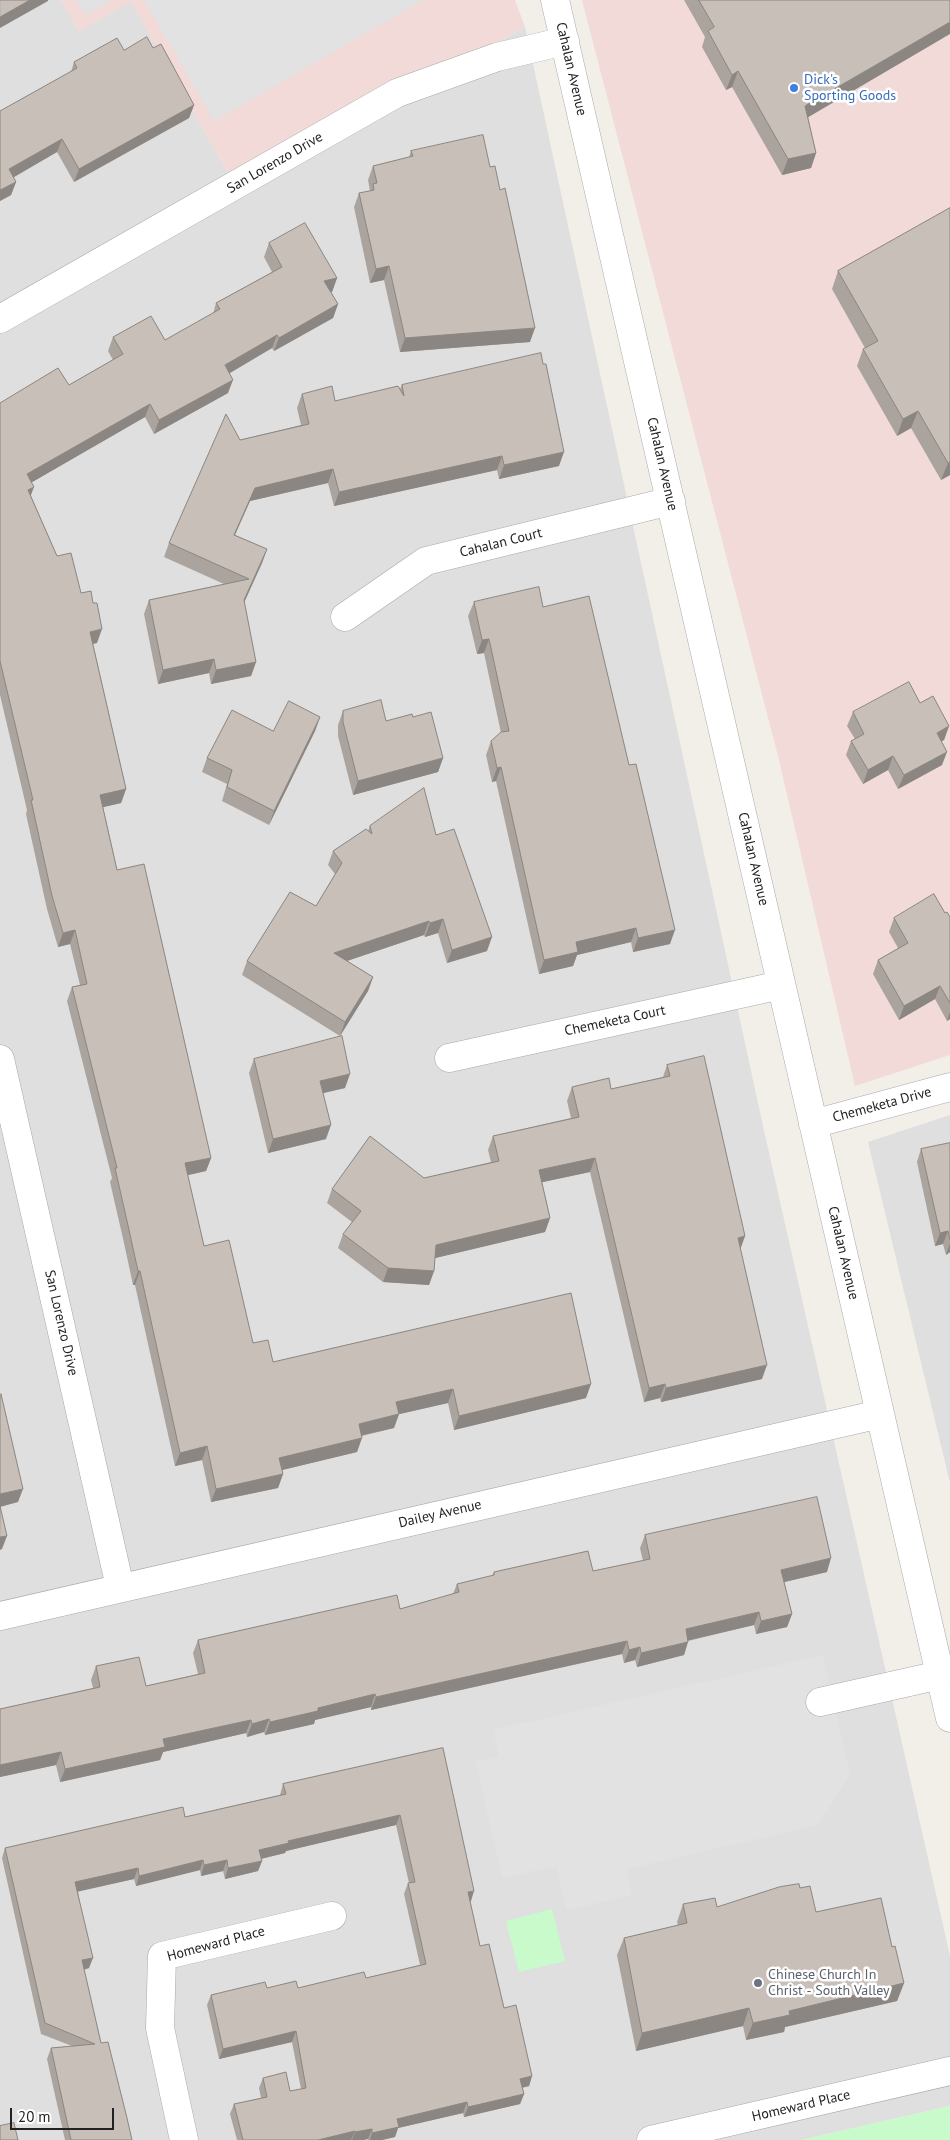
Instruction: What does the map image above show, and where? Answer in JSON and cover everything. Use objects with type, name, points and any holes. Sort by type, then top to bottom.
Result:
[{"type":"street","name":"Cahalan Avenue","points":[[554,0],[565,41],[950,1718]]},
{"type":"street","name":"San Lorenzo Drive","points":[[0,319],[397,93],[497,57],[565,41]]},
{"type":"street","name":"Cahalan Court","points":[[345,617],[426,561],[671,501]]},
{"type":"street","name":"Chemeketa Court","points":[[449,1058],[782,985]]},
{"type":"street","name":"San Lorenzo Drive","points":[[0,1058],[120,1587]]},
{"type":"street","name":"Chemeketa Drive","points":[[813,1124],[950,1087]]},
{"type":"street","name":"Dailey Avenue","points":[[0,1616],[880,1414]]},
{"type":"street","points":[[820,1702],[940,1675]]},
{"type":"street","name":"Homeward Place","points":[[184,2140],[160,2028],[162,1956],[332,1916]]},
{"type":"street","name":"Homeward Place","points":[[651,2140],[950,2071]]},
{"type":"shaded area","points":[[0,0],[61,0],[79,31],[131,1],[237,189],[525,27],[763,1126],[950,1956],[950,2106],[801,2140],[0,2140]]},
{"type":"shaded area","points":[[61,0],[515,0],[525,27],[237,189],[131,2],[79,31]]},
{"type":"shaded area","points":[[76,0],[112,0],[85,15]]},
{"type":"shaded area","points":[[144,0],[423,0],[214,121]]},
{"type":"shaded area","points":[[582,0],[950,0],[950,1055],[855,1086],[778,756]]},
{"type":"shaded area","points":[[950,1115],[950,1483],[868,1142]]},
{"type":"shaded area","points":[[823,1655],[850,1775],[818,1825],[627,1869],[632,1895],[566,1910],[556,1866],[502,1878],[476,1762],[499,1757],[493,1730]]},
{"type":"green space","points":[[552,1909],[565,1961],[519,1972],[506,1921]]},
{"type":"green space","points":[[950,2106],[950,2140],[801,2140]]},
{"type":"building","points":[[0,0],[30,0],[0,17]]},
{"type":"building","name":"Dick's Sporting Goods","points":[[699,0],[950,0],[950,22],[805,106],[816,153],[788,159],[738,71],[732,75],[708,31],[714,27]]},
{"type":"building","points":[[147,37],[153,48],[161,44],[194,105],[79,169],[62,139],[9,169],[16,182],[0,190],[0,111],[77,68],[74,62],[117,38],[124,50]]},
{"type":"building","points":[[483,135],[490,167],[495,166],[500,190],[505,188],[535,328],[405,338],[389,266],[376,269],[359,193],[374,190],[373,184],[377,183],[373,166],[413,156],[411,151]]},
{"type":"building","points":[[950,208],[950,462],[948,463],[918,411],[903,419],[863,349],[878,341],[838,271]]},
{"type":"building","points":[[305,223],[337,278],[324,281],[338,304],[279,338],[277,335],[225,365],[233,380],[159,420],[150,404],[27,474],[34,487],[28,490],[57,556],[71,553],[81,593],[91,591],[93,603],[97,603],[102,629],[90,632],[126,789],[100,795],[117,870],[144,864],[211,1158],[185,1163],[204,1246],[229,1240],[253,1343],[268,1340],[273,1362],[571,1293],[591,1384],[459,1416],[453,1389],[396,1402],[399,1414],[359,1424],[362,1438],[279,1458],[283,1474],[216,1489],[207,1446],[180,1453],[115,1168],[117,1168],[72,987],[87,984],[75,930],[63,933],[52,896],[31,800],[33,800],[0,661],[0,403],[58,368],[69,385],[123,354],[113,337],[151,316],[165,340],[220,309],[216,303],[282,267],[269,243]]},
{"type":"building","points":[[541,353],[543,364],[546,364],[564,452],[504,465],[502,456],[339,492],[333,469],[255,488],[234,535],[267,549],[244,600],[256,662],[216,670],[214,659],[163,670],[149,600],[249,579],[169,543],[226,414],[240,440],[309,424],[302,394],[332,386],[335,401],[398,386],[404,396],[402,385]]},
{"type":"building","points":[[539,587],[543,607],[589,596],[629,765],[636,764],[675,930],[638,938],[636,928],[576,942],[578,952],[544,960],[501,767],[497,768],[491,741],[501,732],[509,731],[489,639],[482,640],[474,602]]},
{"type":"building","points":[[909,682],[920,703],[933,696],[949,726],[937,733],[947,752],[904,775],[893,756],[868,770],[851,741],[864,734],[853,712]]},
{"type":"building","points":[[381,700],[386,721],[412,714],[413,717],[431,712],[443,758],[358,781],[343,722],[343,711]]},
{"type":"building","points":[[289,701],[320,717],[274,811],[227,787],[232,770],[207,758],[232,710],[273,731]]},
{"type":"building","points":[[424,788],[436,835],[454,829],[492,937],[452,950],[443,919],[430,923],[429,921],[334,953],[373,977],[345,1022],[247,961],[290,892],[316,906],[342,863],[333,851],[366,829],[372,834],[370,826]]},
{"type":"building","points":[[934,894],[945,913],[947,912],[950,917],[950,1003],[940,986],[904,1006],[878,960],[908,943],[894,918]]},
{"type":"building","points":[[342,1036],[350,1074],[320,1081],[331,1125],[273,1139],[254,1059]]},
{"type":"building","points":[[704,1056],[745,1236],[738,1238],[767,1365],[666,1388],[665,1384],[649,1388],[595,1158],[539,1170],[550,1218],[436,1245],[434,1271],[388,1268],[343,1234],[361,1211],[332,1189],[370,1136],[424,1178],[499,1161],[493,1136],[579,1117],[572,1087],[609,1078],[611,1089],[670,1076],[667,1065]]},
{"type":"building","points":[[950,1143],[950,1240],[948,1231],[940,1233],[921,1149]]},
{"type":"building","points":[[0,1395],[23,1489],[0,1494]]},
{"type":"building","points":[[817,1497],[831,1558],[781,1570],[792,1614],[761,1621],[759,1612],[686,1629],[688,1642],[641,1653],[640,1647],[629,1650],[627,1641],[376,1697],[375,1694],[318,1708],[318,1711],[270,1722],[269,1719],[252,1724],[251,1720],[163,1739],[165,1747],[65,1769],[61,1752],[0,1765],[0,1709],[100,1687],[96,1666],[139,1657],[146,1686],[205,1673],[198,1640],[397,1595],[400,1609],[459,1592],[457,1584],[494,1575],[494,1572],[588,1551],[593,1571],[650,1559],[645,1535]]},
{"type":"building","points":[[0,1506],[7,1536],[0,1537]]},
{"type":"building","points":[[443,1748],[474,1891],[468,1892],[480,1946],[489,1944],[504,2008],[516,2005],[532,2076],[520,2079],[524,2094],[468,2107],[467,2102],[397,2119],[399,2127],[372,2133],[372,2129],[355,2131],[318,2140],[243,2140],[234,2104],[267,2097],[263,2078],[286,2072],[290,2091],[306,2088],[296,2031],[223,2049],[211,1995],[265,1982],[267,1988],[296,1981],[298,1988],[364,1972],[366,1978],[426,1964],[408,1883],[415,1882],[400,1815],[288,1841],[289,1843],[259,1850],[262,1861],[228,1868],[227,1860],[204,1865],[203,1860],[139,1876],[138,1868],[75,1882],[93,1958],[82,1960],[101,2043],[108,2042],[132,2140],[71,2140],[51,2048],[95,2044],[45,2023],[5,1848],[183,1807],[185,1817],[286,1794],[283,1784]]},
{"type":"building","name":"Chinese Church In Christ - South Valley","points":[[799,1884],[800,1888],[810,1886],[816,1912],[881,1898],[892,1947],[895,1946],[904,1983],[789,2011],[790,2015],[753,2023],[749,2008],[642,2033],[624,1938],[687,1923],[683,1904],[715,1898],[717,1907],[779,1887]]},
{"type":"building","points":[[14,2123],[18,2140],[0,2140],[0,2126]]},
{"type":"place","name":"Dick's Sporting Goods","points":[[794,88]]},
{"type":"place","name":"Chinese Church In Christ - South Valley","points":[[758,1983]]}]
